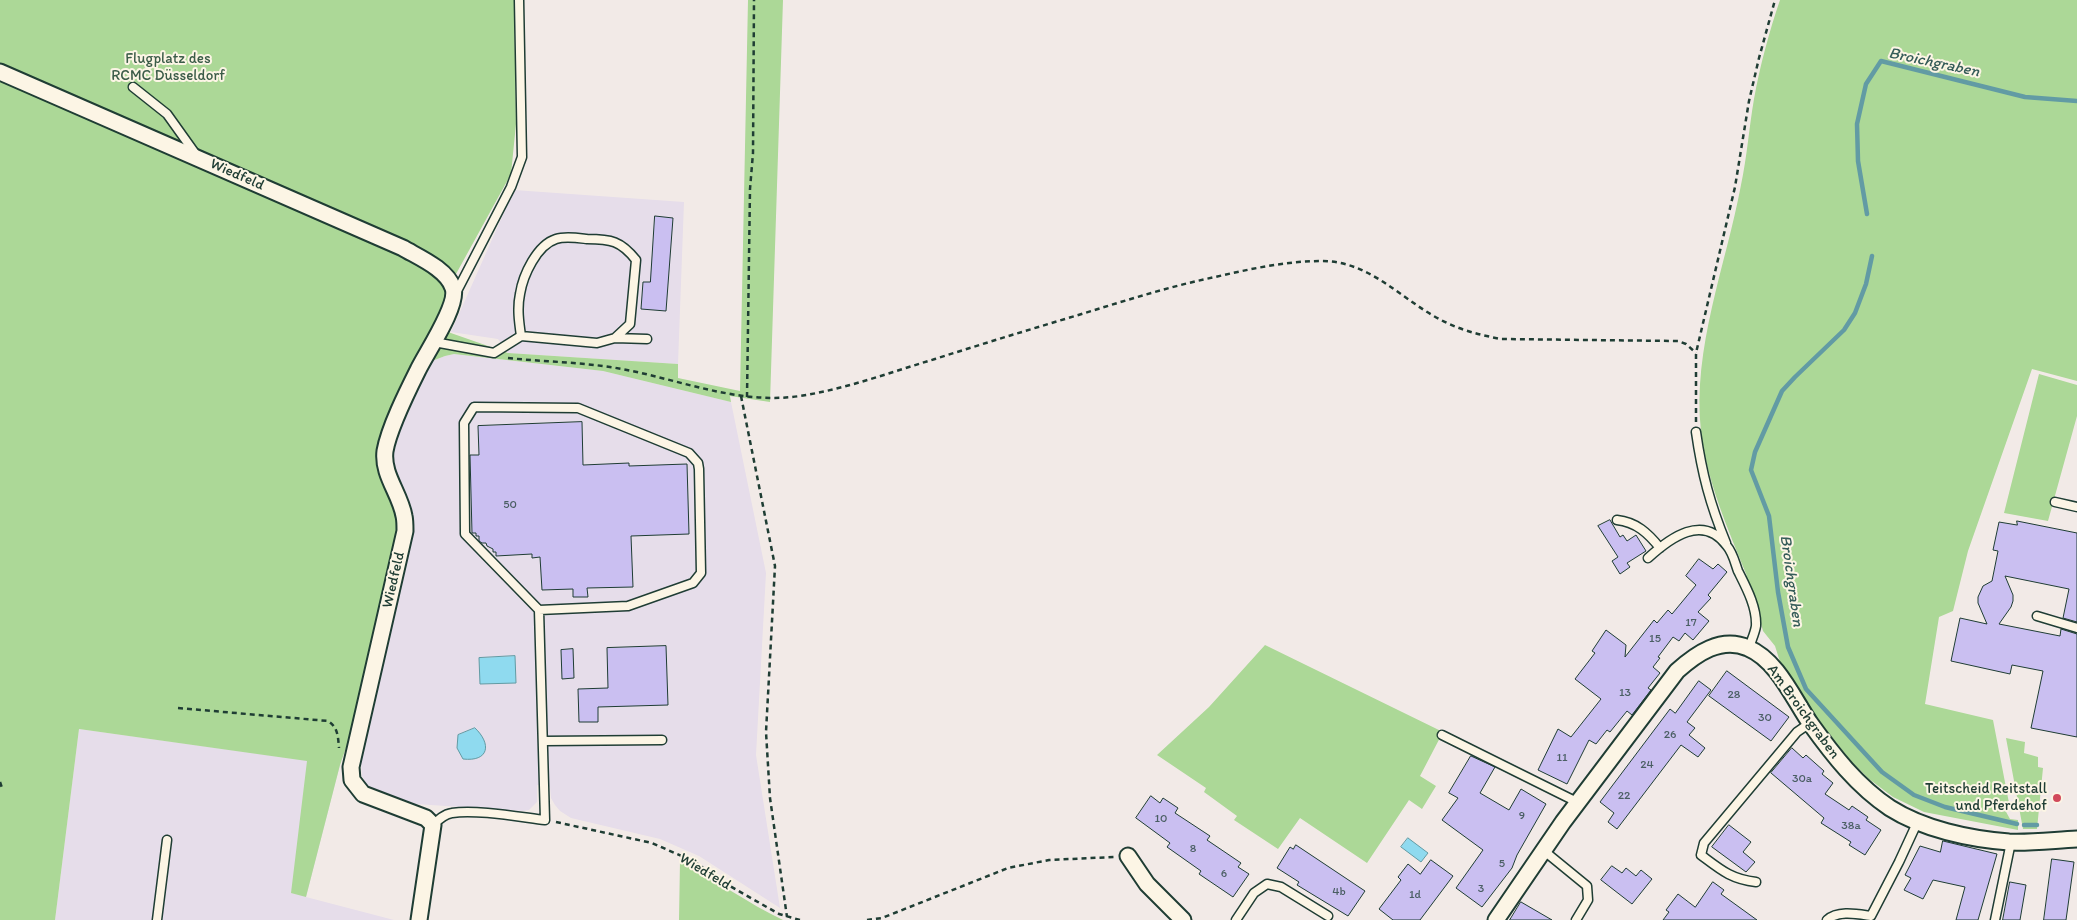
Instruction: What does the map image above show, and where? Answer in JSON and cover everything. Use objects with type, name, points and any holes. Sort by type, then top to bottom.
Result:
[{"type":"street","name":"Wiedfeld","points":[[0,72],[403,248],[438,269],[453,287],[453,300],[400,410],[385,451],[386,471],[404,515],[405,531],[351,767],[352,780],[363,794],[426,818],[432,825]]},
{"type":"street","name":"Am Broichgraben","points":[[1496,920],[1542,850],[1677,671],[1692,658],[1710,647],[1731,644],[1748,648],[1766,660],[1778,674],[1810,723],[1837,758],[1866,790],[1891,808],[1917,822],[1969,835],[2011,842],[2077,839]]},
{"type":"street","points":[[419,920],[432,825]]},
{"type":"street","points":[[1128,856],[1147,884],[1183,920]]},
{"type":"lane","name":"Wiedfeld","points":[[453,300],[511,187],[522,157],[519,0]]},
{"type":"lane","points":[[133,87],[167,114],[198,158]]},
{"type":"lane","points":[[521,336],[518,318],[520,293],[530,266],[544,245],[557,238],[608,239],[626,247],[636,260],[630,324],[615,338]]},
{"type":"lane","points":[[434,342],[494,353],[521,336],[597,343],[615,338],[647,339]]},
{"type":"lane","points":[[432,825],[442,816],[465,812],[545,820],[539,610],[465,534],[464,422],[474,407],[578,408],[689,453],[695,458],[698,463],[699,478],[701,573],[693,583],[628,606],[539,610]]},
{"type":"lane","points":[[1696,432],[1701,467],[1711,507],[1749,592],[1754,609],[1756,625],[1748,648]]},
{"type":"lane","points":[[2055,502],[2077,507]]},
{"type":"lane","points":[[1617,520],[1635,525],[1646,532],[1660,548]]},
{"type":"lane","points":[[1648,558],[1686,531],[1710,532],[1727,545]]},
{"type":"lane","points":[[2037,616],[2077,628]]},
{"type":"lane","points":[[1756,882],[1737,880],[1701,855],[1704,843],[1797,732],[1810,723]]},
{"type":"lane","points":[[1442,735],[1578,802]]},
{"type":"lane","points":[[544,741],[662,740]]},
{"type":"lane","points":[[1827,920],[1832,916],[1849,914],[1870,918],[1900,862],[1917,822]]},
{"type":"lane","points":[[157,920],[167,840]]},
{"type":"lane","points":[[1995,920],[2011,842]]},
{"type":"lane","points":[[1542,850],[1587,886],[1588,900],[1576,920]]},
{"type":"lane","points":[[1236,920],[1254,893],[1267,884],[1281,887],[1328,916]]},
{"type":"path","points":[[747,397],[754,0]]},
{"type":"path","points":[[1696,432],[1696,353],[1735,187],[1749,101],[1775,0]]},
{"type":"path","points":[[494,353],[504,358],[590,364],[741,396],[778,398],[823,391],[874,378],[1175,285],[1250,269],[1324,260],[1344,263],[1374,276],[1440,320],[1481,335],[1500,338],[1678,341],[1686,344],[1696,353]]},
{"type":"path","points":[[741,396],[775,566],[766,732],[770,798],[787,916]]},
{"type":"path","points":[[178,708],[328,721],[334,725],[337,732],[339,756]]},
{"type":"path","points":[[0,782],[2,788]]},
{"type":"path","name":"Wiedfeld","points":[[545,820],[652,843],[695,862],[721,881],[748,897],[787,916],[800,920]]},
{"type":"path","points":[[867,920],[882,918],[1008,868],[1049,860],[1128,856]]},
{"type":"shaded area","points":[[514,190],[684,202],[678,364],[508,353],[498,339],[451,332]]},
{"type":"shaded area","points":[[454,354],[603,371],[731,402],[766,573],[756,755],[780,908],[699,856],[660,839],[571,818],[560,811],[555,805],[551,798],[550,787],[537,785],[537,802],[529,810],[523,811],[400,803],[377,794],[368,787],[362,776],[360,749],[393,469],[392,447],[422,374],[432,361]]},
{"type":"shaded area","points":[[79,729],[340,765],[306,897],[394,920],[55,920]]},
{"type":"green space","name":"Flugplatz des RCMC Düsseldorf","points":[[0,0],[514,0],[516,124],[511,174],[456,274],[0,69]]},
{"type":"green space","points":[[748,0],[783,0],[770,402],[730,396],[731,402],[603,371],[454,354],[432,361],[448,332],[508,353],[678,364],[678,378],[740,391]]},
{"type":"green space","points":[[1780,0],[2077,0],[2077,381],[2032,369],[1968,551],[1953,611],[1939,617],[1925,704],[1993,720],[2009,803],[2005,810],[2010,819],[2018,820],[2018,830],[1924,812],[1893,797],[1869,779],[1850,760],[1816,717],[1781,665],[1775,646],[1763,631],[1755,603],[1742,572],[1747,576],[1713,487],[1701,431],[1701,369],[1712,307],[1735,215],[1743,174],[1756,87]]},
{"type":"green space","points":[[0,76],[404,252],[446,285],[448,303],[386,436],[398,518],[396,560],[355,722],[340,765],[306,897],[291,893],[307,761],[79,729],[55,920],[0,920]]},
{"type":"green space","points":[[2039,374],[2077,385],[2077,416],[2048,521],[2004,513]]},
{"type":"green space","points":[[1265,645],[1443,732],[1420,776],[1436,786],[1422,809],[1409,800],[1367,863],[1300,818],[1278,849],[1234,820],[1237,816],[1204,792],[1206,788],[1157,755],[1209,707]]},
{"type":"green space","points":[[2006,738],[2025,742],[2024,753],[2038,757],[2038,767],[2043,768],[2037,829],[2023,829]]},
{"type":"green space","points":[[680,861],[757,906],[783,920],[679,920]]},
{"type":"water","points":[[515,656],[516,683],[480,684],[479,658]]},
{"type":"water","points":[[475,728],[484,740],[485,751],[478,758],[463,759],[457,748],[458,735]]},
{"type":"water","points":[[1408,838],[1428,853],[1421,862],[1401,847]]},
{"type":"building","points":[[655,216],[673,218],[666,311],[641,309],[643,282],[650,282]]},
{"type":"building","points":[[582,422],[583,465],[629,463],[629,466],[687,464],[689,534],[631,536],[633,587],[587,588],[588,597],[573,597],[573,589],[542,590],[540,557],[532,558],[532,554],[496,556],[496,552],[493,552],[493,549],[487,546],[486,543],[479,541],[479,536],[476,536],[476,533],[472,533],[470,455],[479,455],[478,426]]},
{"type":"building","points":[[1610,520],[1620,537],[1623,535],[1627,541],[1636,535],[1646,551],[1627,563],[1630,567],[1620,574],[1612,561],[1618,557],[1598,526]]},
{"type":"building","points":[[2017,521],[2077,533],[2077,622],[2063,618],[2069,589],[2005,576],[2013,595],[2013,601],[1999,624],[2060,636],[2061,629],[2077,634],[2077,737],[2031,728],[2043,671],[2012,665],[2010,674],[1951,661],[1960,618],[1987,624],[1978,603],[1978,597],[1983,586],[1992,581],[1998,551],[1993,550],[1999,522],[2017,525]]},
{"type":"building","points":[[1699,559],[1713,569],[1718,564],[1727,572],[1708,595],[1711,598],[1698,612],[1709,621],[1693,640],[1685,633],[1679,641],[1673,637],[1653,667],[1660,673],[1648,688],[1651,690],[1632,715],[1627,711],[1610,732],[1607,730],[1596,744],[1589,740],[1567,784],[1538,770],[1558,729],[1571,737],[1601,699],[1575,679],[1595,653],[1592,651],[1606,630],[1626,645],[1625,657],[1654,620],[1657,623],[1668,610],[1672,614],[1696,585],[1686,576]]},
{"type":"building","points":[[666,646],[668,705],[598,707],[598,722],[579,722],[578,689],[608,688],[607,648]]},
{"type":"building","points":[[573,649],[574,678],[562,679],[561,650]]},
{"type":"building","points":[[1727,671],[1789,717],[1771,741],[1709,696]]},
{"type":"building","points":[[1699,681],[1711,690],[1687,722],[1695,728],[1689,735],[1705,748],[1698,757],[1681,745],[1617,829],[1608,822],[1614,813],[1600,802],[1670,709],[1675,713]]},
{"type":"building","points":[[1792,748],[1803,758],[1806,755],[1824,771],[1822,774],[1833,783],[1825,794],[1849,810],[1852,806],[1868,817],[1866,820],[1881,830],[1865,855],[1849,845],[1851,842],[1821,823],[1824,818],[1771,773]]},
{"type":"building","points":[[1471,756],[1495,767],[1480,793],[1509,810],[1521,789],[1546,804],[1517,855],[1512,868],[1482,907],[1456,888],[1483,850],[1442,820],[1458,798],[1449,793]]},
{"type":"building","points":[[1151,796],[1160,803],[1163,798],[1178,808],[1175,813],[1210,836],[1207,840],[1241,863],[1238,867],[1249,874],[1233,897],[1199,874],[1201,871],[1167,847],[1170,843],[1136,818]]},
{"type":"building","points":[[1729,825],[1751,842],[1743,852],[1755,862],[1746,872],[1712,847]]},
{"type":"building","points":[[1943,841],[1997,854],[1978,920],[1956,920],[1965,887],[1933,880],[1923,899],[1904,890],[1911,878],[1905,875],[1920,846],[1940,852]]},
{"type":"building","points":[[1296,845],[1365,891],[1348,916],[1297,885],[1299,882],[1277,868],[1290,847],[1293,849]]},
{"type":"building","points":[[2052,859],[2074,862],[2066,920],[2044,920]]},
{"type":"building","points":[[1431,860],[1453,876],[1420,920],[1393,920],[1379,909],[1401,880],[1398,877],[1408,864],[1420,874]]},
{"type":"building","points":[[1612,866],[1622,873],[1626,868],[1636,876],[1641,870],[1652,879],[1632,904],[1601,880]]},
{"type":"building","points":[[1713,882],[1724,890],[1721,894],[1757,920],[1663,920],[1669,912],[1666,910],[1678,894],[1695,907]]},
{"type":"building","points":[[2010,882],[2026,885],[2020,920],[2003,920]]},
{"type":"building","points":[[1521,902],[1552,920],[1510,920]]},
{"type":"waterway","name":"Broichgraben","points":[[1867,214],[1858,161],[1857,124],[1866,84],[1881,61],[2025,97],[2077,101]]},
{"type":"waterway","name":"Broichgraben","points":[[1872,256],[1866,284],[1855,313],[1844,330],[1782,391],[1755,452],[1751,470],[1769,516],[1778,592],[1788,647],[1806,689],[1882,772],[1914,795],[1945,807],[2017,824]]},
{"type":"waterway","name":"Broichgraben","points":[[2024,825],[2037,825]]},
{"type":"place","name":"Teitscheid Reitstall und Pferdehof","points":[[2057,798]]}]
